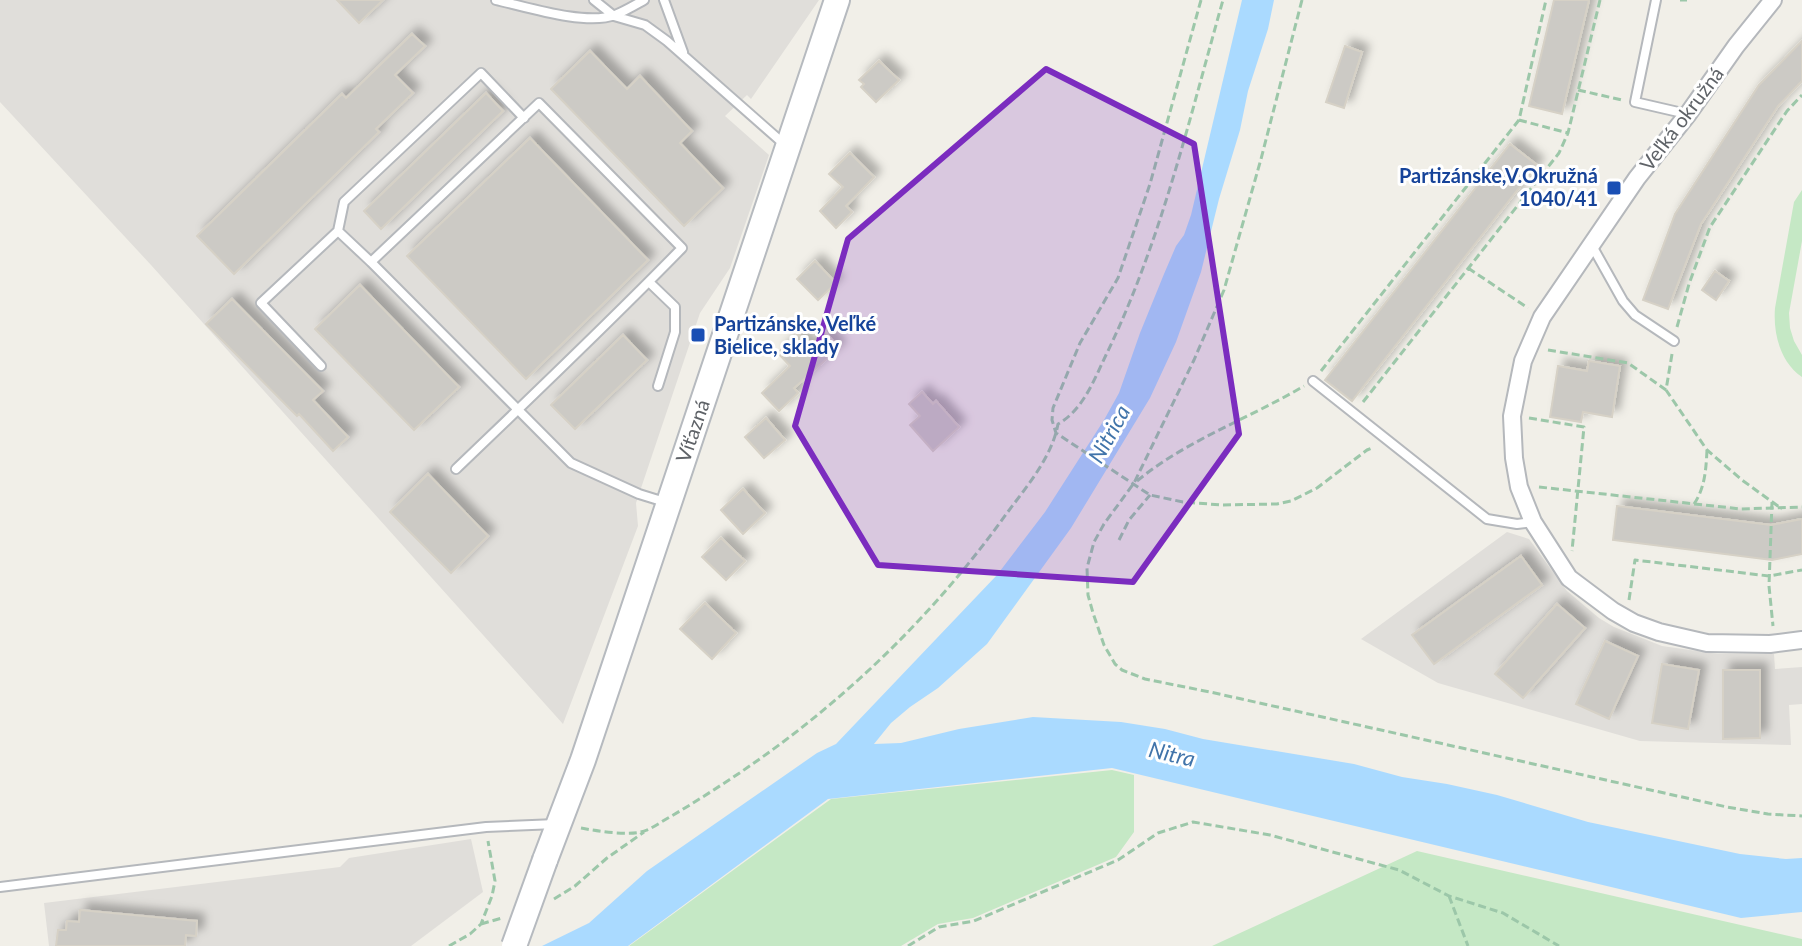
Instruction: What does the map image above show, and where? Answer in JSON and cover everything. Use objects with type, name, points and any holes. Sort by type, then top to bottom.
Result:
[{"type":"main road","name":"Víťazná","points":[[514,946],[583,760],[837,0]]},
{"type":"street","name":"Veľká okružná","points":[[1773,0],[1637,178],[1542,317],[1523,361],[1512,416],[1519,487],[1533,522],[1569,578],[1613,611],[1659,632],[1707,643],[1770,644],[1802,640]]},
{"type":"lane","points":[[496,0],[595,18],[614,16],[644,0]]},
{"type":"lane","points":[[594,0],[614,16],[645,25],[667,41],[788,147]]},
{"type":"lane","points":[[664,0],[685,56]]},
{"type":"lane","points":[[1656,0],[1635,102],[1688,114]]},
{"type":"lane","points":[[321,366],[261,303],[338,231],[344,202],[481,73],[524,118]]},
{"type":"lane","points":[[371,262],[539,103],[682,248],[456,469]]},
{"type":"lane","points":[[338,231],[571,463],[639,494],[669,503]]},
{"type":"lane","points":[[1591,243],[1629,308],[1674,341]]},
{"type":"lane","points":[[649,282],[675,307],[675,332],[658,386]]},
{"type":"lane","points":[[1313,381],[1487,519],[1517,524],[1533,522]]},
{"type":"lane","points":[[0,887],[486,827],[557,824]]},
{"type":"path","points":[[1201,0],[1150,184],[1118,278],[1080,343],[1053,408],[1052,420],[1056,433],[1150,495],[1222,505],[1291,501],[1317,488],[1367,450],[1389,442]]},
{"type":"path","points":[[543,903],[575,886],[644,832],[696,802],[788,739],[850,689],[897,645],[976,555],[1037,472],[1058,424],[1071,417],[1090,390],[1127,313],[1174,179],[1223,0]]},
{"type":"path","points":[[1302,0],[1224,290],[1134,483],[1094,542],[1087,568],[1088,595],[1104,645],[1115,664],[1131,675],[1727,807],[1802,816]]},
{"type":"path","points":[[1134,483],[1158,464],[1219,429],[1313,381],[1519,120],[1546,0]]},
{"type":"path","points":[[1354,414],[1559,153],[1568,133],[1600,0]]},
{"type":"path","points":[[1680,0],[1687,0]]},
{"type":"path","points":[[1578,90],[1635,102]]},
{"type":"path","points":[[1666,390],[1680,311],[1710,227],[1787,111],[1802,95]]},
{"type":"path","points":[[1519,120],[1568,133]]},
{"type":"path","points":[[1468,268],[1542,317]]},
{"type":"path","points":[[1529,347],[1628,363],[1666,390],[1707,450],[1782,509]]},
{"type":"path","points":[[1525,418],[1584,427],[1571,557]]},
{"type":"path","points":[[1694,504],[1704,481],[1707,450]]},
{"type":"path","points":[[1531,486],[1741,509],[1802,507]]},
{"type":"path","points":[[1119,540],[1129,520],[1150,495]]},
{"type":"path","points":[[1772,502],[1769,576],[1773,630]]},
{"type":"path","points":[[1628,608],[1635,560],[1769,576],[1802,570]]},
{"type":"path","points":[[908,946],[939,927],[974,921],[1118,860],[1158,833],[1193,822],[1270,835],[1399,870],[1449,896],[1503,913],[1559,946]]},
{"type":"path","points":[[557,824],[592,830],[644,832]]},
{"type":"path","points":[[481,924],[495,881],[486,827]]},
{"type":"path","points":[[1449,896],[1468,946]]},
{"type":"path","points":[[449,946],[481,924],[501,918]]},
{"type":"highlighted area","points":[[1046,69],[1194,144],[1239,434],[1133,582],[878,565],[795,426],[848,239]]},
{"type":"shaded area","points":[[0,0],[819,0],[751,99],[747,95],[725,116],[769,155],[730,268],[700,313],[636,503],[638,526],[563,724],[151,265],[0,102]]},
{"type":"shaded area","points":[[1507,532],[1529,539],[1567,591],[1614,627],[1662,646],[1718,654],[1774,654],[1775,669],[1802,667],[1802,704],[1789,705],[1791,745],[1640,741],[1438,683],[1361,639]]},
{"type":"shaded area","points":[[471,839],[483,892],[411,946],[49,946],[44,903],[340,867],[349,858]]},
{"type":"green space","points":[[1802,190],[1802,241],[1789,313],[1794,341],[1802,355],[1802,377],[1783,355],[1777,337],[1775,308],[1794,202]]},
{"type":"green space","points":[[1112,770],[1134,775],[1134,832],[1116,857],[973,918],[938,924],[901,946],[629,946],[831,799]]},
{"type":"green space","points":[[1417,851],[1802,939],[1802,946],[1212,946]]},
{"type":"water","points":[[1242,0],[1274,0],[1201,272],[1176,342],[1150,398],[1071,528],[987,644],[938,688],[891,723],[874,744],[901,743],[959,729],[1033,717],[1121,722],[1165,729],[1203,739],[1354,764],[1402,777],[1447,784],[1588,822],[1740,854],[1802,858],[1802,912],[1741,918],[1112,768],[828,799],[628,946],[542,946],[589,923],[647,871],[817,753],[836,744],[997,575],[1045,512],[1119,393],[1164,274],[1184,235]]},
{"type":"building","points":[[337,0],[383,0],[359,23]]},
{"type":"building","points":[[1554,0],[1589,0],[1562,114],[1529,106]]},
{"type":"building","points":[[412,34],[425,46],[395,75],[413,93],[376,129],[379,132],[234,274],[197,236],[342,94],[346,98]]},
{"type":"building","points":[[1802,41],[1802,81],[1778,106],[1701,224],[1668,309],[1643,300],[1675,214],[1759,85]]},
{"type":"building","points":[[1345,46],[1362,52],[1344,108],[1326,102]]},
{"type":"building","points":[[590,51],[627,89],[640,76],[692,131],[680,143],[723,188],[684,226],[551,89]]},
{"type":"building","points":[[879,61],[899,80],[876,102],[861,87],[864,84],[859,80]]},
{"type":"building","points":[[486,93],[503,111],[381,229],[364,211]]},
{"type":"building","points":[[530,138],[648,260],[526,379],[407,256]]},
{"type":"building","points":[[1510,144],[1537,165],[1352,401],[1325,380]]},
{"type":"building","points":[[850,153],[874,177],[846,206],[852,212],[836,228],[820,211],[843,187],[829,174]]},
{"type":"building","points":[[815,261],[836,283],[818,300],[797,279]]},
{"type":"building","points":[[1715,271],[1729,281],[1716,300],[1702,290]]},
{"type":"building","points":[[360,285],[459,387],[414,430],[315,329]]},
{"type":"building","points":[[232,299],[323,391],[313,400],[348,437],[333,451],[206,324]]},
{"type":"building","points":[[825,332],[839,348],[794,388],[798,393],[779,411],[762,393],[790,366],[778,353],[798,334],[811,347]]},
{"type":"building","points":[[623,335],[647,360],[575,429],[551,405]]},
{"type":"building","points":[[1589,361],[1620,366],[1612,417],[1583,412],[1581,422],[1550,417],[1558,366],[1587,371]]},
{"type":"building","points":[[922,392],[933,404],[936,401],[959,427],[933,451],[910,425],[920,416],[909,404]]},
{"type":"building","points":[[766,418],[785,440],[764,458],[745,437]]},
{"type":"building","points":[[428,474],[488,536],[451,573],[390,512]]},
{"type":"building","points":[[743,489],[765,513],[743,534],[721,510]]},
{"type":"building","points":[[1617,506],[1771,525],[1802,519],[1802,554],[1772,560],[1613,540]]},
{"type":"building","points":[[721,538],[745,561],[726,580],[702,557]]},
{"type":"building","points":[[1521,556],[1542,585],[1434,664],[1412,635]]},
{"type":"building","points":[[705,603],[736,633],[712,659],[680,629]]},
{"type":"building","points":[[1557,604],[1585,628],[1523,698],[1495,674]]},
{"type":"building","points":[[1605,641],[1638,656],[1609,719],[1576,704]]},
{"type":"building","points":[[1662,664],[1699,670],[1688,729],[1652,723]]},
{"type":"building","points":[[1723,670],[1760,670],[1760,738],[1723,739]]},
{"type":"building","points":[[80,910],[197,921],[196,936],[186,935],[185,946],[56,946],[58,930],[66,930],[67,921],[79,922]]},
{"type":"place","name":"Partizánske,V.Okružná 1040/41","points":[[1614,188]]},
{"type":"place","name":"Partizánske, Veľké Bielice, sklady","points":[[698,335]]},
{"type":"water label","name":"Nitrica","points":[[1109,434]]},
{"type":"water label","name":"Nitra","points":[[1172,754]]}]
